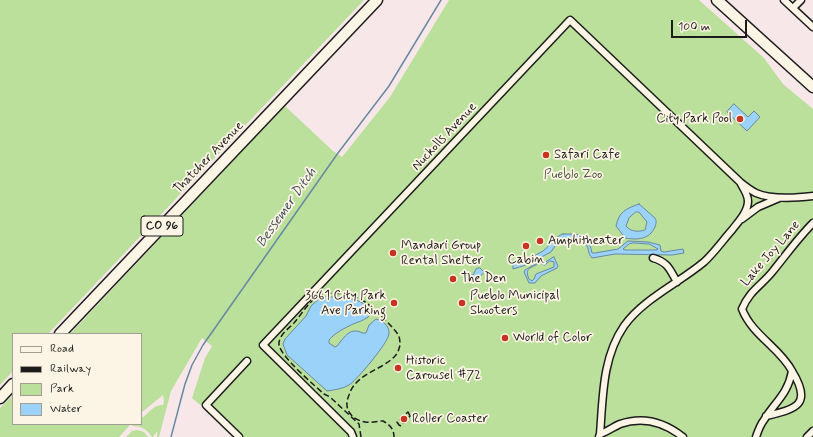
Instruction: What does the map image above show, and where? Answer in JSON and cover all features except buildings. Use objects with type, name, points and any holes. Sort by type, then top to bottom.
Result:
[{"type":"main road","name":"Thatcher Avenue","points":[[61,333],[377,0]]},
{"type":"main road","points":[[717,0],[813,87]]},
{"type":"main road","points":[[0,398],[12,385]]},
{"type":"street","points":[[784,0],[813,27]]},
{"type":"street","points":[[793,8],[800,0]]},
{"type":"street","name":"Nuckolls Avenue","points":[[353,437],[351,432],[263,345],[570,20],[740,182]]},
{"type":"street","points":[[740,182],[756,193],[780,197],[813,196]]},
{"type":"street","points":[[599,436],[604,386],[611,352],[624,327],[638,311],[705,261],[739,221],[748,201],[746,192],[740,182]]},
{"type":"street","points":[[739,221],[758,207],[780,197]]},
{"type":"street","name":"Lake Joy Lane","points":[[792,372],[787,362],[749,323],[742,309],[753,289],[771,273],[813,223]]},
{"type":"street","points":[[654,258],[662,261],[669,267],[677,282]]},
{"type":"street","points":[[239,437],[206,405],[247,361]]},
{"type":"street","points":[[766,416],[797,407],[804,401],[806,397],[805,390],[800,380],[792,372]]},
{"type":"street","points":[[756,437],[763,420],[786,391],[792,372]]},
{"type":"street","points":[[599,436],[619,425],[634,420],[648,420],[673,429],[683,437]]},
{"type":"street","points":[[807,437],[813,431]]},
{"type":"green space","points":[[0,0],[364,0],[49,333],[12,333],[12,372],[0,385]]},
{"type":"green space","name":"Pueblo Zoo","points":[[449,0],[699,0],[764,58],[783,84],[813,109],[813,437],[243,437],[214,410],[199,404],[192,398],[205,358],[212,346],[202,338],[171,391],[159,437],[157,437],[157,431],[152,437],[144,428],[132,426],[142,425],[142,417],[156,406],[163,405],[164,400],[163,395],[142,412],[142,333],[71,333],[285,106],[333,151],[342,157],[390,97]]},
{"type":"green space","points":[[12,396],[12,425],[130,425],[119,437],[0,437],[0,408]]},
{"type":"green space","points":[[137,430],[144,432],[148,437],[126,437],[132,431]]},
{"type":"water","name":"City Park Pool","points":[[734,104],[748,117],[754,111],[760,117],[747,131],[727,112]]},
{"type":"water","points":[[639,204],[655,218],[655,227],[646,237],[634,239],[625,238],[616,226],[617,221],[626,209]],"holes":[[[636,212],[639,212],[647,222],[645,230],[637,231],[628,228],[626,226],[629,218]]]},
{"type":"water","points":[[569,234],[583,236],[586,238],[592,253],[618,249],[628,241],[648,242],[660,245],[661,251],[664,252],[683,249],[684,253],[672,255],[615,254],[592,258],[585,242],[574,239],[557,243],[551,252],[526,265],[513,269],[513,263],[540,253],[560,235]],"holes":[[[633,243],[649,244],[658,249],[623,249],[629,244]]]},
{"type":"water","points":[[554,257],[558,266],[557,268],[541,276],[535,283],[529,283],[524,272],[525,270],[541,261],[545,262]],"holes":[[[550,261],[554,262],[554,267],[536,274],[532,281],[529,279],[527,273],[531,267],[540,263],[544,265]]]},
{"type":"water","points":[[480,268],[484,272],[476,282],[471,279],[470,275],[473,275],[476,269]]},
{"type":"water","points":[[325,297],[344,298],[358,301],[368,308],[371,314],[362,321],[336,333],[329,340],[329,343],[335,347],[350,332],[359,331],[366,333],[369,325],[376,319],[385,324],[389,331],[387,339],[378,353],[353,382],[344,387],[327,391],[287,355],[283,344],[285,339],[306,316],[311,306],[319,299]]},
{"type":"waterway","name":"Bessemer Ditch","points":[[171,437],[185,384],[192,365],[203,345],[338,153],[389,86],[441,0]]},
{"type":"railway","points":[[361,437],[359,424],[330,397],[324,394],[298,371],[286,357],[279,345],[280,339],[286,330],[294,323],[309,304],[321,295],[330,293],[342,294],[353,296],[362,300],[381,315],[399,336],[400,345],[396,355],[357,382],[352,388],[347,401],[347,408],[353,417],[357,420],[367,422],[383,421],[390,426],[394,437]]},
{"type":"railway","points":[[408,412],[410,416],[401,426],[399,425],[397,422],[408,412]]},
{"type":"place","name":"City Park Pool","points":[[740,119]]},
{"type":"place","name":"Safari Cafe","points":[[546,155]]},
{"type":"place","name":"Amphitheater","points":[[540,241]]},
{"type":"place","name":"Cabin","points":[[526,246]]},
{"type":"place","name":"Mandari Group Rental Shelter","points":[[393,253]]},
{"type":"place","name":"The Den","points":[[453,279]]},
{"type":"place","name":"3661 City Park Ave Parking","points":[[394,303]]},
{"type":"place","name":"Pueblo Municipal Shooters","points":[[462,303]]},
{"type":"place","name":"World of Color","points":[[505,338]]},
{"type":"place","name":"Historic Carousel #72","points":[[398,368]]},
{"type":"place","name":"Roller Coaster","points":[[404,419]]}]
